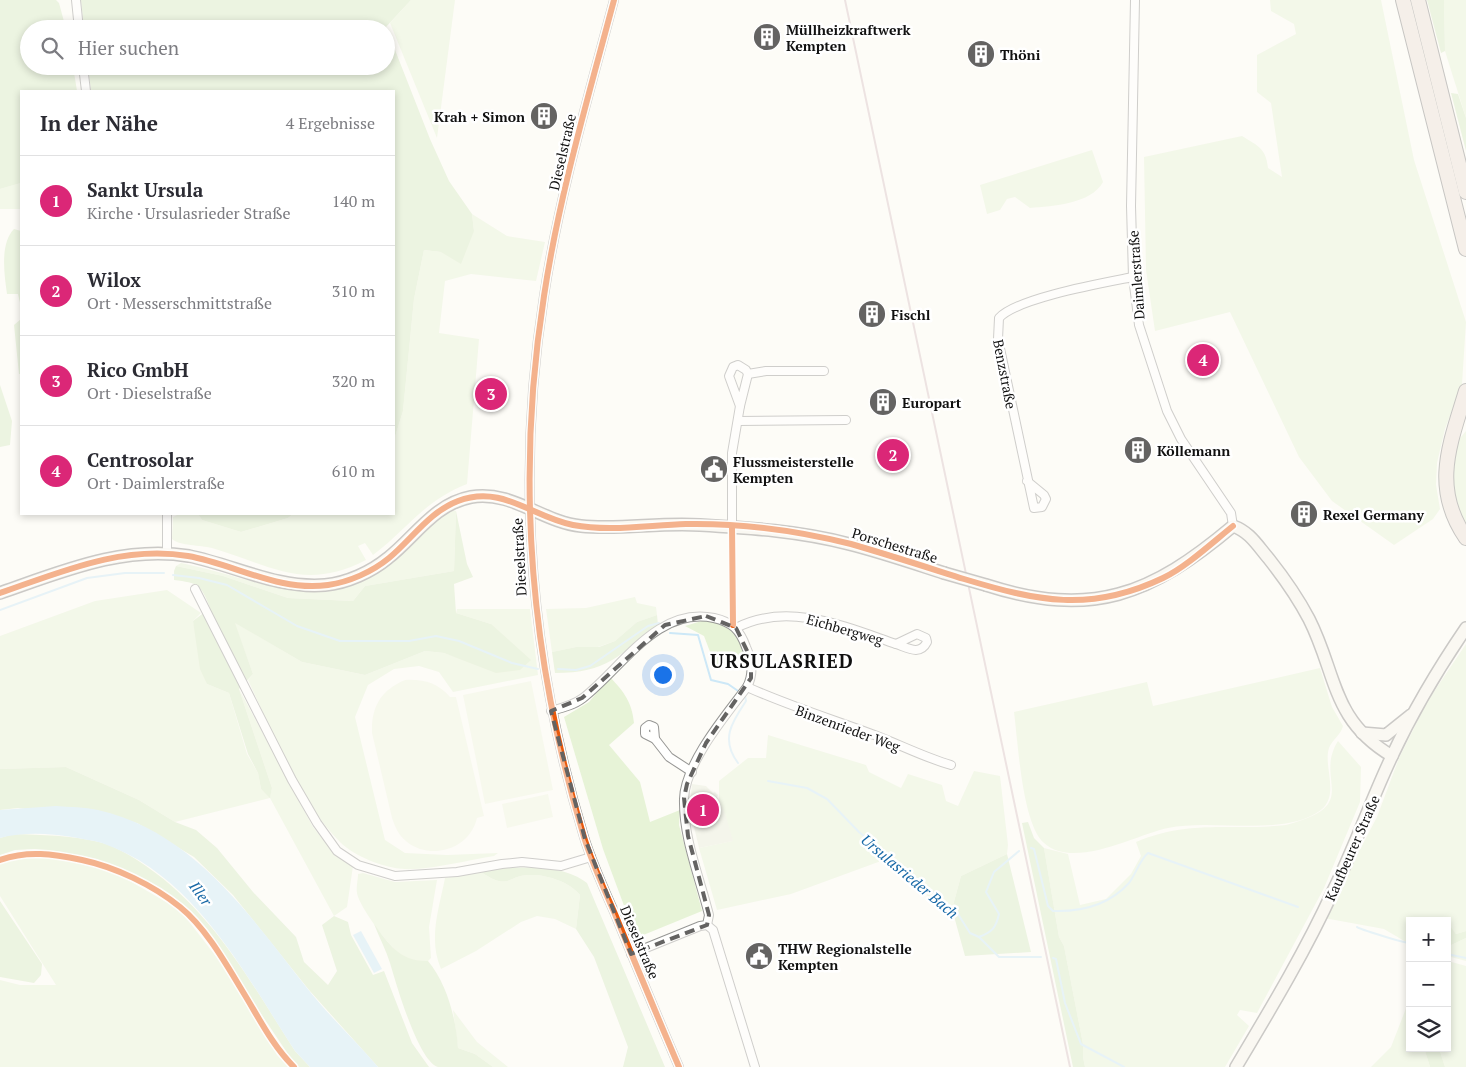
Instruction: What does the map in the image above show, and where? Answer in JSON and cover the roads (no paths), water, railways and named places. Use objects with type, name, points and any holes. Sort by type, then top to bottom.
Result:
[{"type":"highway","points":[[1403,0],[1466,249]]},
{"type":"highway","points":[[1418,0],[1466,192]]},
{"type":"highway","points":[[1466,391],[1452,437],[1446,468],[1448,494],[1456,520],[1466,538]]},
{"type":"highway","points":[[1452,437],[1466,425]]},
{"type":"street","points":[[76,0],[78,20]]},
{"type":"street","name":"Dieselstraße","points":[[614,0],[586,106],[554,242],[544,296],[531,415],[529,509],[531,563],[537,624],[551,711],[591,857],[679,1067]]},
{"type":"street","name":"Daimlerstraße","points":[[1135,0],[1132,167],[1133,277],[1139,325],[1167,411],[1181,439],[1231,513],[1233,526]]},
{"type":"street","points":[[84,75],[86,90]]},
{"type":"street","name":"Benzstraße","points":[[1027,481],[998,339],[999,318],[1009,309],[1072,290],[1133,277]]},
{"type":"street","points":[[732,526],[732,453],[748,374],[743,366],[738,366],[730,371],[729,376],[740,406]]},
{"type":"street","points":[[748,374],[766,371],[824,371]]},
{"type":"street","points":[[738,421],[846,420]]},
{"type":"street","name":"Porschestraße","points":[[0,593],[97,561],[140,553],[167,553],[215,563],[285,584],[328,585],[346,581],[368,572],[388,558],[428,518],[457,501],[470,497],[495,497],[520,503],[549,518],[582,526],[687,524],[732,526],[773,530],[848,543],[1018,595],[1060,601],[1084,600],[1115,595],[1164,578],[1233,526]]},
{"type":"street","points":[[166,515],[167,553]]},
{"type":"street","points":[[1233,526],[1246,531],[1286,582],[1309,620],[1337,696],[1360,732],[1392,756]]},
{"type":"street","points":[[195,590],[297,789],[316,823],[337,851],[358,865],[395,876],[457,872],[522,862],[561,866],[591,857]]},
{"type":"street","points":[[551,711],[582,698],[617,664],[665,625],[688,618],[706,616],[722,620],[736,628],[751,659],[751,678],[706,743],[692,772],[684,798],[685,815],[709,915],[707,926]]},
{"type":"street","name":"Eichbergweg","points":[[736,628],[747,622],[771,617],[804,616],[831,622],[896,644]]},
{"type":"street","name":"Kaufbeurer Straße","points":[[1236,1067],[1265,1019],[1333,892],[1392,756],[1415,712],[1438,669],[1466,628]]},
{"type":"street","name":"Binzenrieder Weg","points":[[743,692],[871,734],[922,756],[951,765]]},
{"type":"street","points":[[1360,732],[1377,736],[1386,735],[1415,712]]},
{"type":"street","points":[[655,739],[669,757],[692,772]]},
{"type":"street","points":[[631,954],[700,926],[707,926],[713,930],[755,1067]]},
{"type":"water","name":"Iller","points":[[56,806],[98,810],[132,821],[163,837],[191,857],[217,880],[241,906],[315,998],[378,1067],[310,1067],[295,1051],[236,959],[214,930],[190,902],[164,878],[135,858],[102,843],[63,836],[26,834],[0,838],[0,810]]},
{"type":"water","points":[[361,931],[382,969],[374,973],[353,935]]},
{"type":"waterway","name":"Ursulasrieder Bach","points":[[0,610],[87,578],[125,573],[164,573]]},
{"type":"waterway","name":"Ursulasrieder Bach","points":[[173,575],[199,578],[227,585],[297,626],[340,641],[409,641],[436,636],[459,641],[512,663],[538,669]]},
{"type":"waterway","name":"Ursulasrieder Bach","points":[[558,669],[576,670],[590,666],[648,626],[659,623]]},
{"type":"waterway","name":"Ursulasrieder Bach","points":[[670,633],[698,635],[711,680],[728,684],[741,693]]},
{"type":"waterway","name":"Ursulasrieder Bach","points":[[738,763],[730,746],[729,738],[736,716],[746,701],[745,696]]},
{"type":"waterway","name":"Ursulasrieder Bach","points":[[768,781],[807,788],[827,799],[859,832],[956,911],[970,933],[979,937],[993,929],[999,914],[986,892],[994,872],[1019,851]]},
{"type":"waterway","name":"Ursulasrieder Bach","points":[[1031,848],[1034,849],[1048,906],[1053,911],[1074,910],[1094,906],[1113,897],[1129,883],[1148,853],[1298,907]]},
{"type":"waterway","name":"Ursulasrieder Bach","points":[[1357,927],[1406,942]]},
{"type":"waterway","points":[[979,937],[999,957],[1041,957]]},
{"type":"waterway","name":"Ursulasrieder Bach","points":[[1451,955],[1466,958]]},
{"type":"waterway","points":[[1053,958],[1056,959],[1065,1003],[1081,1044],[1124,1067]]},
{"type":"railway","points":[[845,0],[1070,1067]]},
{"type":"place","name":"Müllheizkraftwerk Kempten","points":[[767,37]]},
{"type":"place","name":"Thöni","points":[[981,54]]},
{"type":"place","name":"Krah + Simon","points":[[544,116]]},
{"type":"place","name":"Fischl","points":[[872,314]]},
{"type":"place","name":"Centrosolar","points":[[1203,360]]},
{"type":"place","name":"Rico GmbH","points":[[491,394]]},
{"type":"place","name":"Europart","points":[[883,402]]},
{"type":"place","name":"Köllemann","points":[[1138,450]]},
{"type":"place","name":"Wilox","points":[[893,455]]},
{"type":"place","name":"Flussmeisterstelle Kempten","points":[[714,469]]},
{"type":"place","name":"Rexel Germany","points":[[1304,514]]},
{"type":"place","name":"Sankt Ursula","points":[[703,810]]},
{"type":"place","name":"THW Regionalstelle Kempten","points":[[759,956]]},
{"type":"district","name":"URSULASRIED","points":[[782,660]]}]
